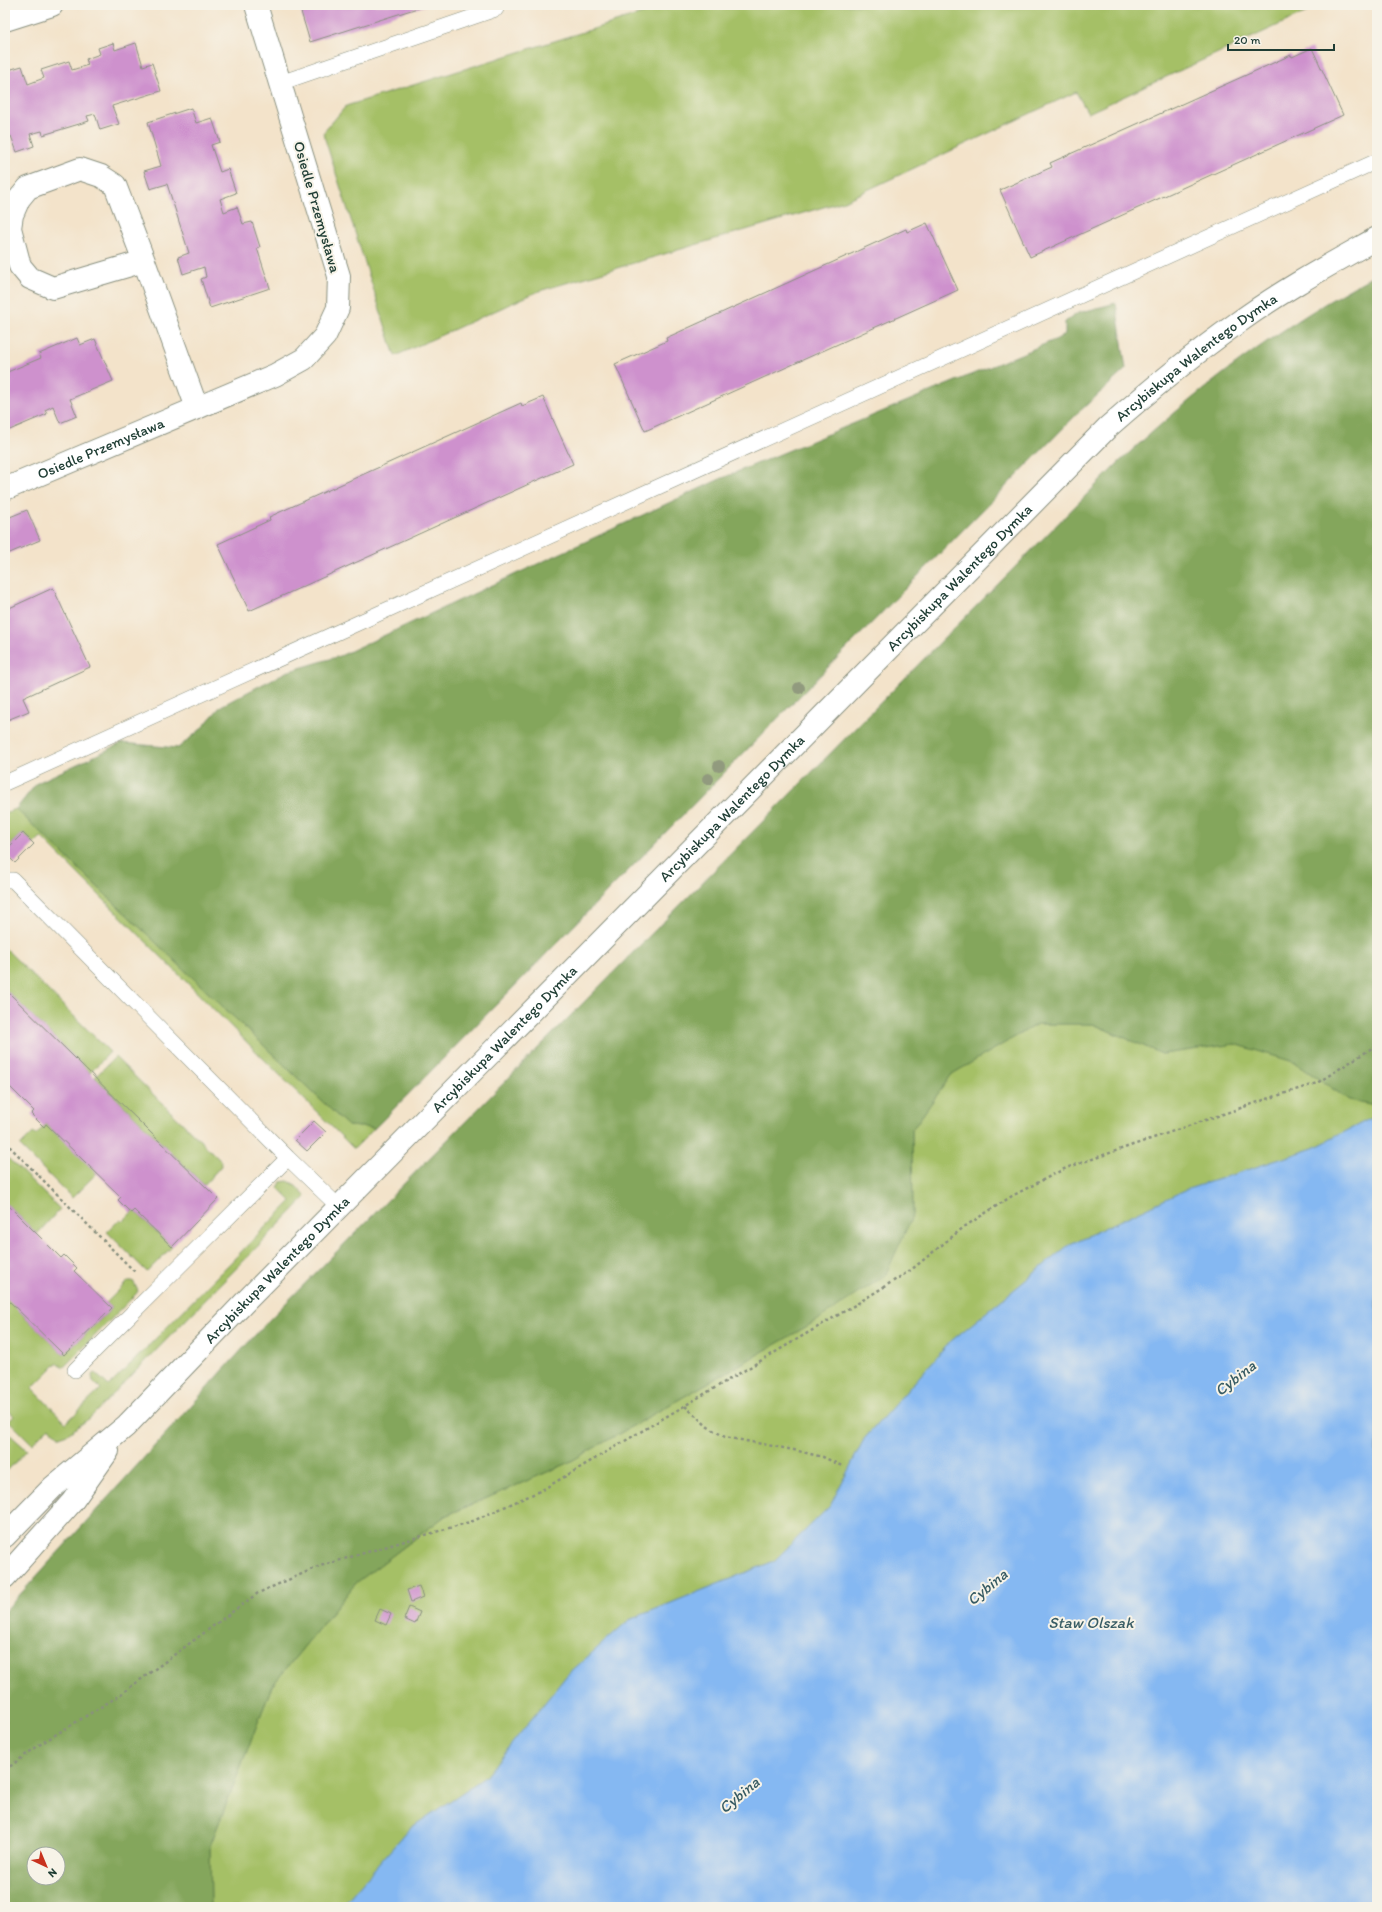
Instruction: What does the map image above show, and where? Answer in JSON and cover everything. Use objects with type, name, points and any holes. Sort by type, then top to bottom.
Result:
[{"type":"street","points":[[5,20],[52,5]]},
{"type":"street","name":"Osiedle Przemysława","points":[[5,489],[275,375],[304,359],[325,336],[338,308],[338,276],[256,5]]},
{"type":"street","points":[[144,261],[53,288],[41,284],[30,278],[20,266],[10,228],[12,215],[19,199],[28,188],[80,169],[101,176],[115,185],[144,261],[197,408]]},
{"type":"street","name":"Arcybiskupa Walentego Dymka","points":[[5,1536],[53,1487],[126,1426],[339,1207],[1108,427],[1185,362],[1236,323],[1281,294],[1377,238]]},
{"type":"street","name":"Arcybiskupa Walentego Dymka","points":[[5,1577],[72,1502],[126,1426]]},
{"type":"lane","points":[[280,83],[496,9]]},
{"type":"lane","points":[[5,783],[1377,161]]},
{"type":"lane","points":[[5,880],[13,880],[288,1158],[339,1207]]},
{"type":"lane","points":[[75,1370],[288,1158]]},
{"type":"path","points":[[5,1770],[42,1743],[117,1697],[258,1593],[320,1566],[473,1521],[542,1490],[905,1274],[964,1227],[1018,1192],[1066,1168],[1317,1083],[1377,1045]]},
{"type":"path","points":[[5,1142],[154,1291]]},
{"type":"path","points":[[685,1406],[708,1427],[726,1437],[823,1457],[842,1466]]},
{"type":"green space","points":[[670,5],[1322,5],[1088,113],[1076,92],[844,201],[539,291],[395,356],[323,133],[346,106]]},
{"type":"green space","points":[[1377,274],[1377,1105],[1349,1100],[1294,1062],[1235,1044],[1162,1054],[1093,1024],[1037,1024],[952,1074],[912,1130],[913,1215],[885,1276],[811,1324],[566,1464],[445,1516],[356,1583],[272,1686],[210,1846],[211,1907],[5,1907],[5,1611],[266,1323],[1116,465],[1208,385],[1273,337],[1307,315]]},
{"type":"green space","points":[[1116,303],[1126,369],[1080,411],[375,1128],[348,1126],[16,809],[37,783],[122,743],[178,748],[200,730],[221,706],[286,672],[340,656],[720,479],[1057,339],[1065,334],[1065,322],[1078,313]]},
{"type":"green space","points":[[16,809],[348,1126],[375,1128],[354,1149],[41,837],[34,844],[23,833],[5,851],[5,813]]},
{"type":"green space","points":[[5,948],[110,1052],[90,1073],[5,989]]},
{"type":"green space","name":"Staw Olszak","points":[[1037,1024],[1093,1024],[1162,1054],[1235,1044],[1294,1062],[1349,1100],[1377,1105],[1377,1907],[211,1907],[210,1846],[272,1686],[356,1583],[445,1516],[566,1464],[811,1324],[913,1215],[912,1130],[952,1074]]},
{"type":"green space","points":[[115,1057],[221,1161],[221,1166],[204,1185],[95,1077]]},
{"type":"green space","points":[[46,1124],[97,1173],[72,1198],[20,1146],[33,1133],[36,1135]]},
{"type":"green space","points":[[8,1158],[60,1209],[37,1234],[5,1202],[5,1161]]},
{"type":"green space","points":[[288,1181],[294,1184],[306,1197],[90,1418],[69,1433],[60,1437],[49,1427],[32,1444],[9,1421],[14,1416],[5,1407],[5,1297],[64,1355],[112,1308],[106,1303],[128,1281],[133,1281],[138,1291],[64,1367],[57,1363],[32,1388],[66,1423],[101,1389],[93,1381],[92,1375],[94,1373],[109,1386],[291,1201],[278,1188],[281,1182]]},
{"type":"green space","points":[[134,1210],[172,1247],[147,1272],[107,1232],[120,1219],[123,1221]]},
{"type":"green space","points":[[7,1432],[27,1450],[5,1473],[5,1434]]},
{"type":"water","name":"Staw Olszak","points":[[1377,1115],[1377,1907],[341,1907],[409,1829],[485,1777],[567,1675],[629,1620],[774,1561],[830,1506],[864,1439],[951,1341],[1070,1244],[1185,1190],[1314,1148]]},
{"type":"building","points":[[299,5],[427,5],[310,42]]},
{"type":"building","points":[[113,43],[115,50],[136,43],[143,66],[152,63],[161,91],[112,106],[119,124],[100,130],[95,114],[87,116],[89,121],[43,135],[42,131],[30,134],[34,146],[17,152],[11,136],[5,138],[5,71],[22,66],[28,84],[44,78],[41,70],[69,61],[72,70],[88,65],[86,59],[100,54],[98,48]]},
{"type":"building","points":[[1312,48],[1343,115],[1030,257],[1000,190],[1052,167],[1050,163],[1291,55],[1292,57]]},
{"type":"building","points":[[191,108],[196,123],[212,118],[220,142],[211,145],[220,172],[228,169],[236,193],[220,199],[224,212],[237,207],[243,224],[252,222],[260,247],[257,248],[270,288],[210,308],[201,279],[206,277],[204,267],[183,274],[178,257],[189,253],[167,184],[150,189],[144,171],[161,166],[148,122]]},
{"type":"building","points":[[927,223],[958,290],[645,431],[615,364],[667,341],[666,338],[906,229],[907,232]]},
{"type":"building","points":[[77,338],[80,345],[95,339],[113,381],[70,399],[77,416],[60,423],[53,406],[45,410],[47,414],[5,432],[5,373],[41,358],[39,354]]},
{"type":"building","points":[[543,397],[573,464],[249,611],[218,544],[270,520],[269,517],[521,403],[522,406]]},
{"type":"building","points":[[27,510],[40,540],[5,555],[5,519]]},
{"type":"building","points":[[53,588],[90,667],[23,698],[29,711],[5,721],[5,610]]},
{"type":"building","points":[[23,833],[34,844],[15,863],[5,853],[5,851]]},
{"type":"building","points":[[5,989],[218,1199],[172,1247],[134,1210],[131,1213],[118,1200],[121,1197],[46,1124],[44,1127],[31,1114],[34,1111],[5,1082]]},
{"type":"building","points":[[314,1121],[326,1132],[307,1151],[295,1140]]},
{"type":"building","points":[[5,1202],[61,1258],[64,1255],[77,1268],[74,1271],[112,1308],[64,1355],[5,1297]]},
{"type":"building","points":[[419,1586],[423,1597],[411,1602],[407,1590]]},
{"type":"building","points":[[409,1607],[420,1612],[415,1624],[404,1619]]},
{"type":"building","points":[[380,1609],[391,1614],[386,1625],[375,1620]]},
{"type":"water label","name":"Cybina","points":[[1235,1378]]},
{"type":"water label","name":"Cybina","points":[[987,1587]]},
{"type":"water label","name":"Cybina","points":[[739,1795]]}]
